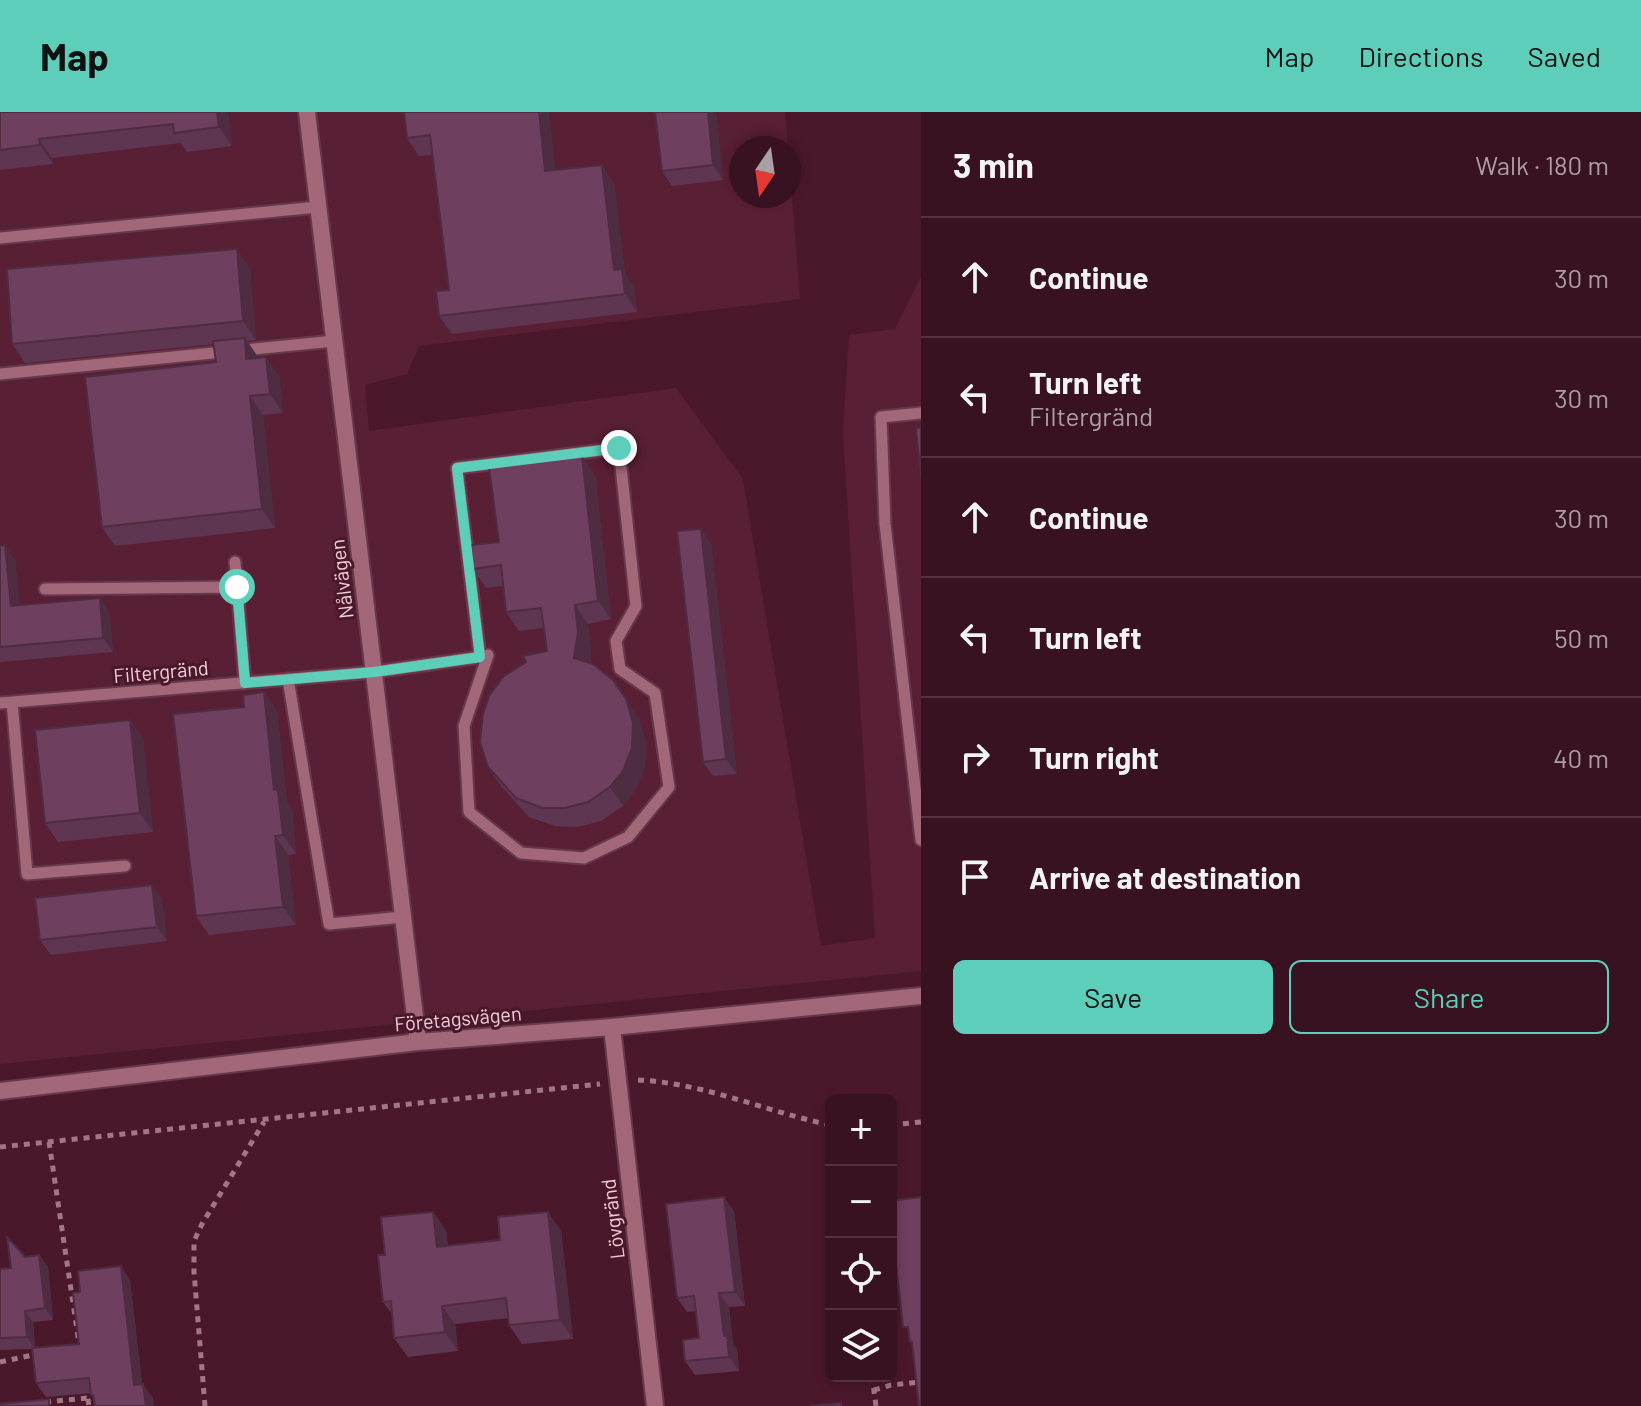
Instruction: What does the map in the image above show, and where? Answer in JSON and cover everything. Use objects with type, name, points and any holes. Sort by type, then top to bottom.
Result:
[{"type":"street","name":"Nålvägen","points":[[307,112],[418,1042]]},
{"type":"street","name":"Företagsvägen","points":[[0,1091],[418,1042],[612,1027],[921,996]]},
{"type":"street","name":"Lövgränd","points":[[612,1027],[655,1406]]},
{"type":"lane","points":[[0,238],[318,207]]},
{"type":"lane","points":[[0,374],[334,341]]},
{"type":"lane","points":[[921,413],[881,417],[885,524],[921,840]]},
{"type":"lane","points":[[619,448],[636,606],[616,641],[620,669],[655,693],[669,787],[628,837],[584,858],[521,853],[469,812],[464,726],[488,655],[480,657],[457,468],[619,448]]},
{"type":"lane","points":[[235,562],[245,683]]},
{"type":"lane","points":[[45,589],[237,587]]},
{"type":"lane","name":"Filtergränd","points":[[6,702],[374,672],[480,657]]},
{"type":"lane","points":[[288,679],[329,924],[403,917]]},
{"type":"lane","points":[[6,702],[27,874],[125,866]]},
{"type":"path","points":[[0,1147],[618,1082],[665,1081],[825,1123]]},
{"type":"path","points":[[205,1406],[197,1327],[194,1241],[264,1121]]},
{"type":"path","points":[[897,1124],[921,1122]]},
{"type":"path","points":[[49,1142],[81,1359]]},
{"type":"path","points":[[66,1349],[79,1346]]},
{"type":"path","points":[[0,1362],[39,1354]]},
{"type":"path","points":[[873,1382],[876,1406]]},
{"type":"path","points":[[874,1390],[921,1382]]},
{"type":"path","points":[[86,1385],[89,1406]]},
{"type":"path","points":[[44,1402],[88,1398]]},
{"type":"shaded area","points":[[0,112],[785,112],[787,136],[729,136],[729,208],[793,208],[800,299],[419,346],[407,374],[365,385],[369,431],[676,388],[743,479],[821,946],[875,938],[843,433],[849,335],[895,329],[921,277],[921,971],[0,1064]]},
{"type":"building","points":[[0,112],[217,112],[219,127],[174,133],[173,124],[39,139],[40,145],[0,150]]},
{"type":"building","points":[[404,112],[539,112],[545,171],[602,165],[614,270],[622,269],[625,294],[439,316],[436,291],[449,290],[430,135],[407,138]]},
{"type":"building","points":[[655,112],[708,112],[713,165],[662,171]]},
{"type":"building","points":[[237,249],[243,321],[12,344],[7,269]]},
{"type":"building","points":[[245,338],[246,359],[266,357],[270,394],[250,396],[262,509],[102,527],[85,377],[216,362],[213,341]]},
{"type":"building","points":[[916,428],[921,428],[921,478]]},
{"type":"building","points":[[582,456],[598,601],[575,605],[578,632],[574,658],[593,664],[613,680],[626,699],[633,723],[632,748],[623,771],[610,787],[588,802],[565,808],[542,808],[516,798],[488,767],[480,742],[483,714],[489,696],[504,676],[526,662],[523,656],[547,651],[541,608],[506,612],[501,565],[473,569],[471,545],[499,542],[489,467]]},
{"type":"building","points":[[701,529],[726,759],[703,762],[677,531]]},
{"type":"building","points":[[5,545],[11,606],[100,598],[103,638],[0,647],[0,546]]},
{"type":"building","points":[[264,692],[274,790],[278,790],[283,835],[275,836],[283,907],[196,916],[173,714],[244,707],[243,695]]},
{"type":"building","points":[[130,720],[140,813],[45,823],[35,730]]},
{"type":"building","points":[[152,885],[157,927],[40,940],[35,898]]},
{"type":"building","points":[[724,1197],[735,1292],[719,1293],[729,1357],[685,1361],[683,1340],[699,1338],[694,1296],[677,1298],[666,1204]]},
{"type":"building","points":[[921,1197],[921,1406],[912,1342],[908,1327],[903,1327],[897,1272],[897,1200]]},
{"type":"building","points":[[433,1212],[437,1247],[500,1240],[498,1217],[548,1212],[560,1320],[509,1325],[506,1298],[442,1306],[445,1332],[394,1338],[391,1301],[383,1302],[378,1255],[385,1255],[381,1217]]},
{"type":"building","points":[[7,1237],[25,1257],[39,1255],[45,1308],[25,1311],[27,1337],[0,1338],[0,1269],[11,1268]]},
{"type":"building","points":[[121,1266],[134,1385],[143,1384],[146,1406],[95,1406],[89,1378],[36,1383],[32,1348],[79,1344],[73,1293],[80,1292],[78,1271]]},
{"type":"building","points":[[49,1399],[49,1406],[0,1406],[0,1404]]},
{"type":"building","points":[[841,1403],[841,1406],[810,1406]]},
{"type":"route","points":[[237,587],[245,683],[374,672],[480,657],[457,468],[619,448]]}]
